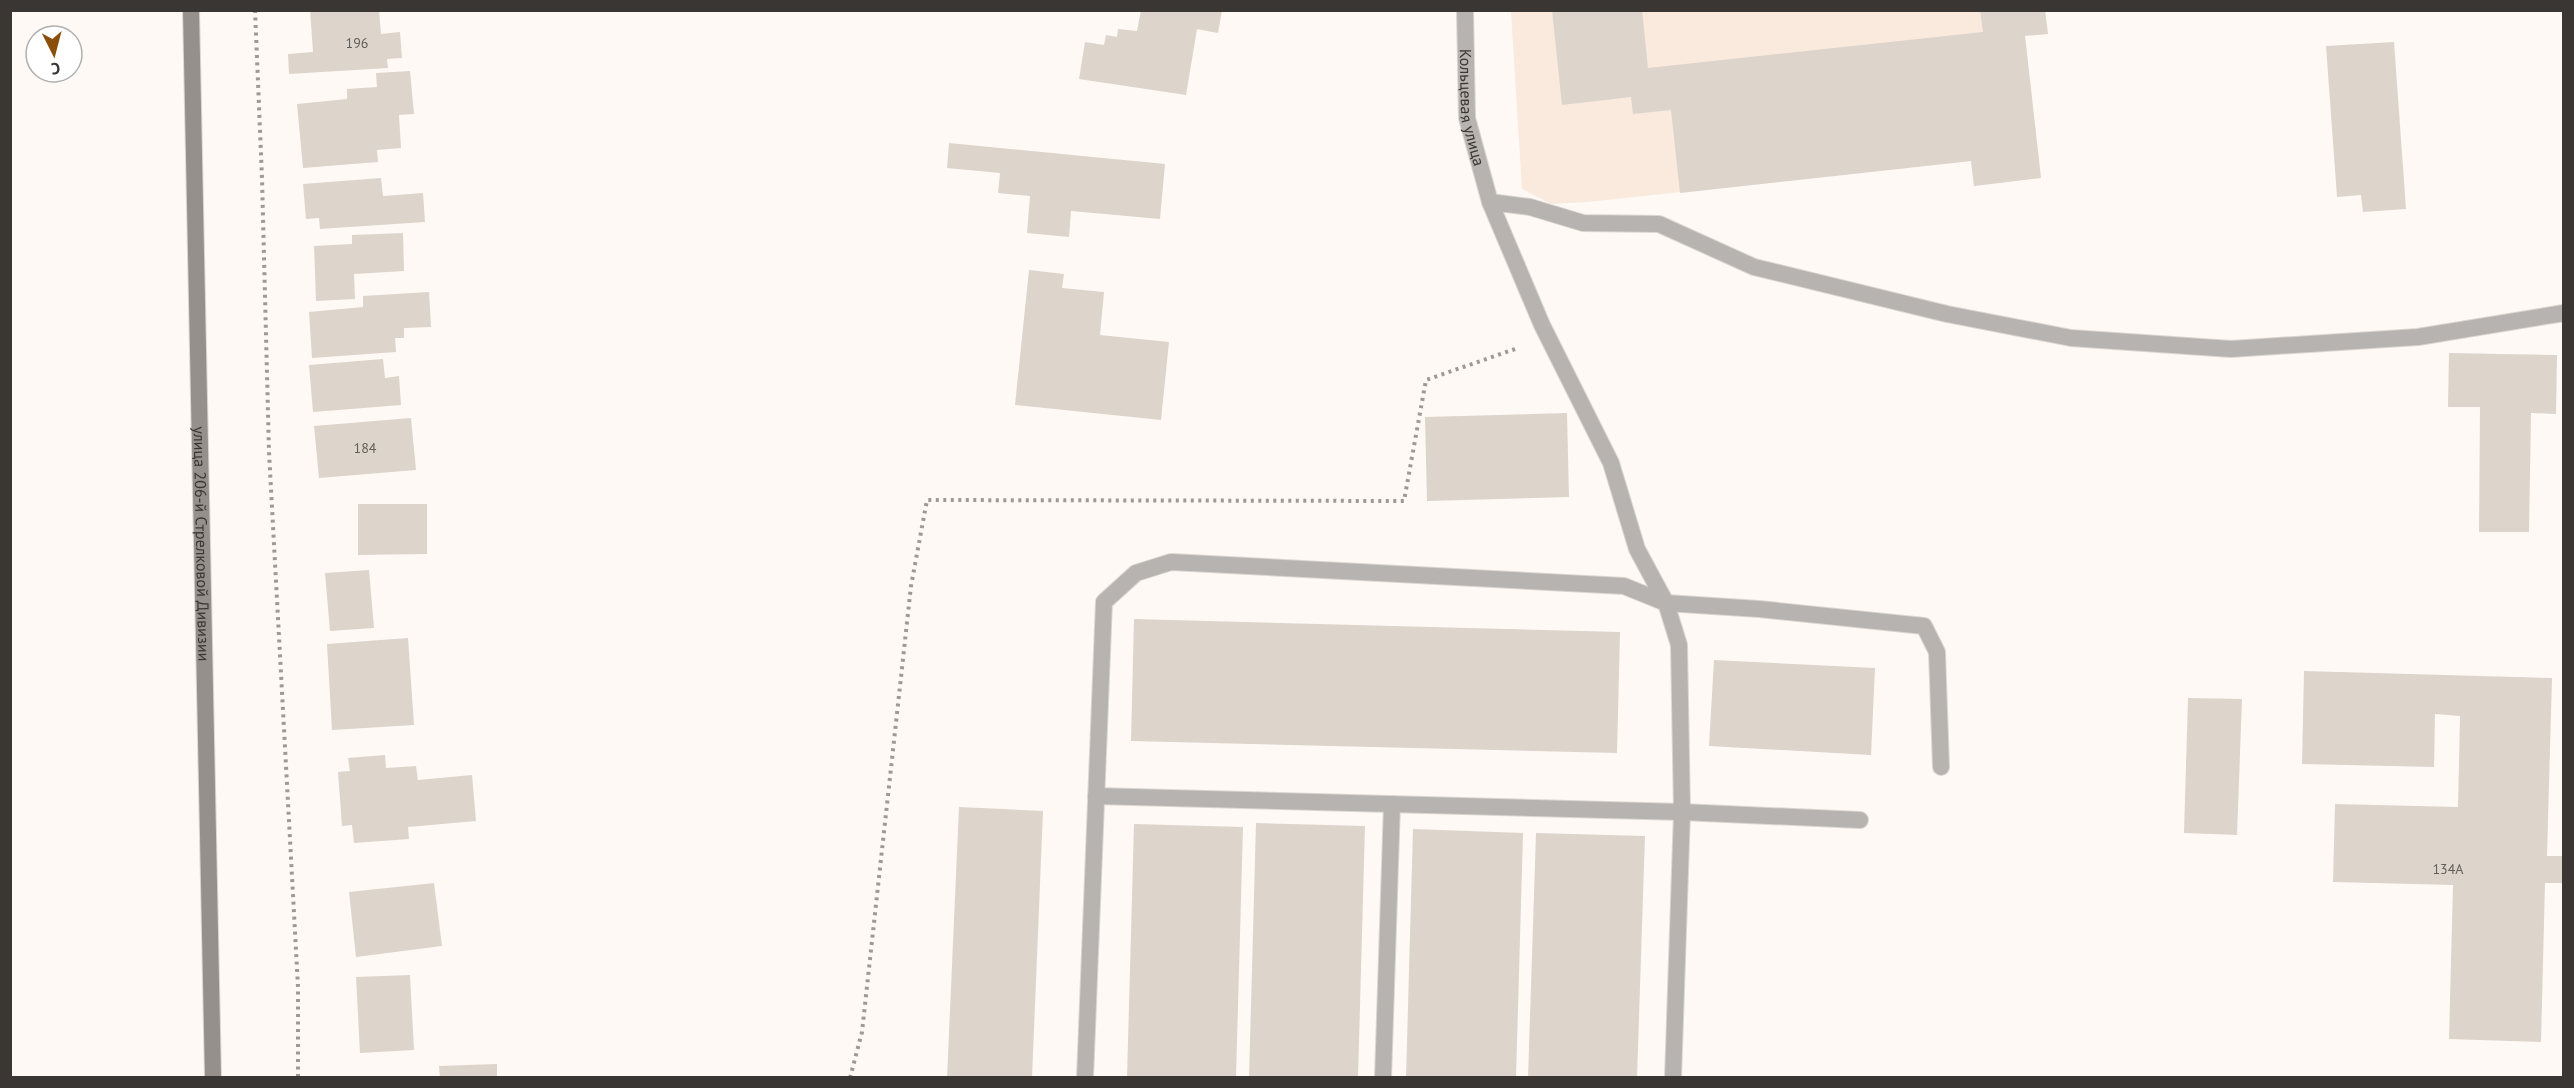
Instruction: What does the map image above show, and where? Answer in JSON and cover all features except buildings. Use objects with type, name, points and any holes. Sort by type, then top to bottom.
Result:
[{"type":"main road","name":"улица 206-й Стрелковой Дивизии","points":[[191,10],[213,1077]]},
{"type":"street","name":"Кольцевая улица","points":[[1465,10],[1467,117],[1490,202],[1548,337],[1611,463],[1637,549],[1666,603],[1679,645],[1682,812],[1673,1077]]},
{"type":"street","points":[[1490,202],[1530,207],[1583,224],[1659,224],[1754,267],[1947,315],[2071,338],[2231,349],[2418,337],[2564,314]]},
{"type":"street","points":[[1085,1077],[1104,602],[1136,573],[1171,562],[1624,586],[1666,603],[1759,609],[1924,626],[1937,652],[1941,767]]},
{"type":"street","points":[[1096,796],[1682,812],[1860,820]]},
{"type":"street","points":[[1383,1077],[1392,804]]},
{"type":"path","points":[[255,10],[269,452],[298,987],[298,1077]]},
{"type":"path","points":[[850,1077],[862,1032],[911,586],[927,500],[1404,501],[1426,380],[1548,337]]},
{"type":"shaded area","points":[[1511,11],[2045,11],[2025,36],[2041,178],[1974,186],[1971,161],[1551,204],[1522,189]]}]
